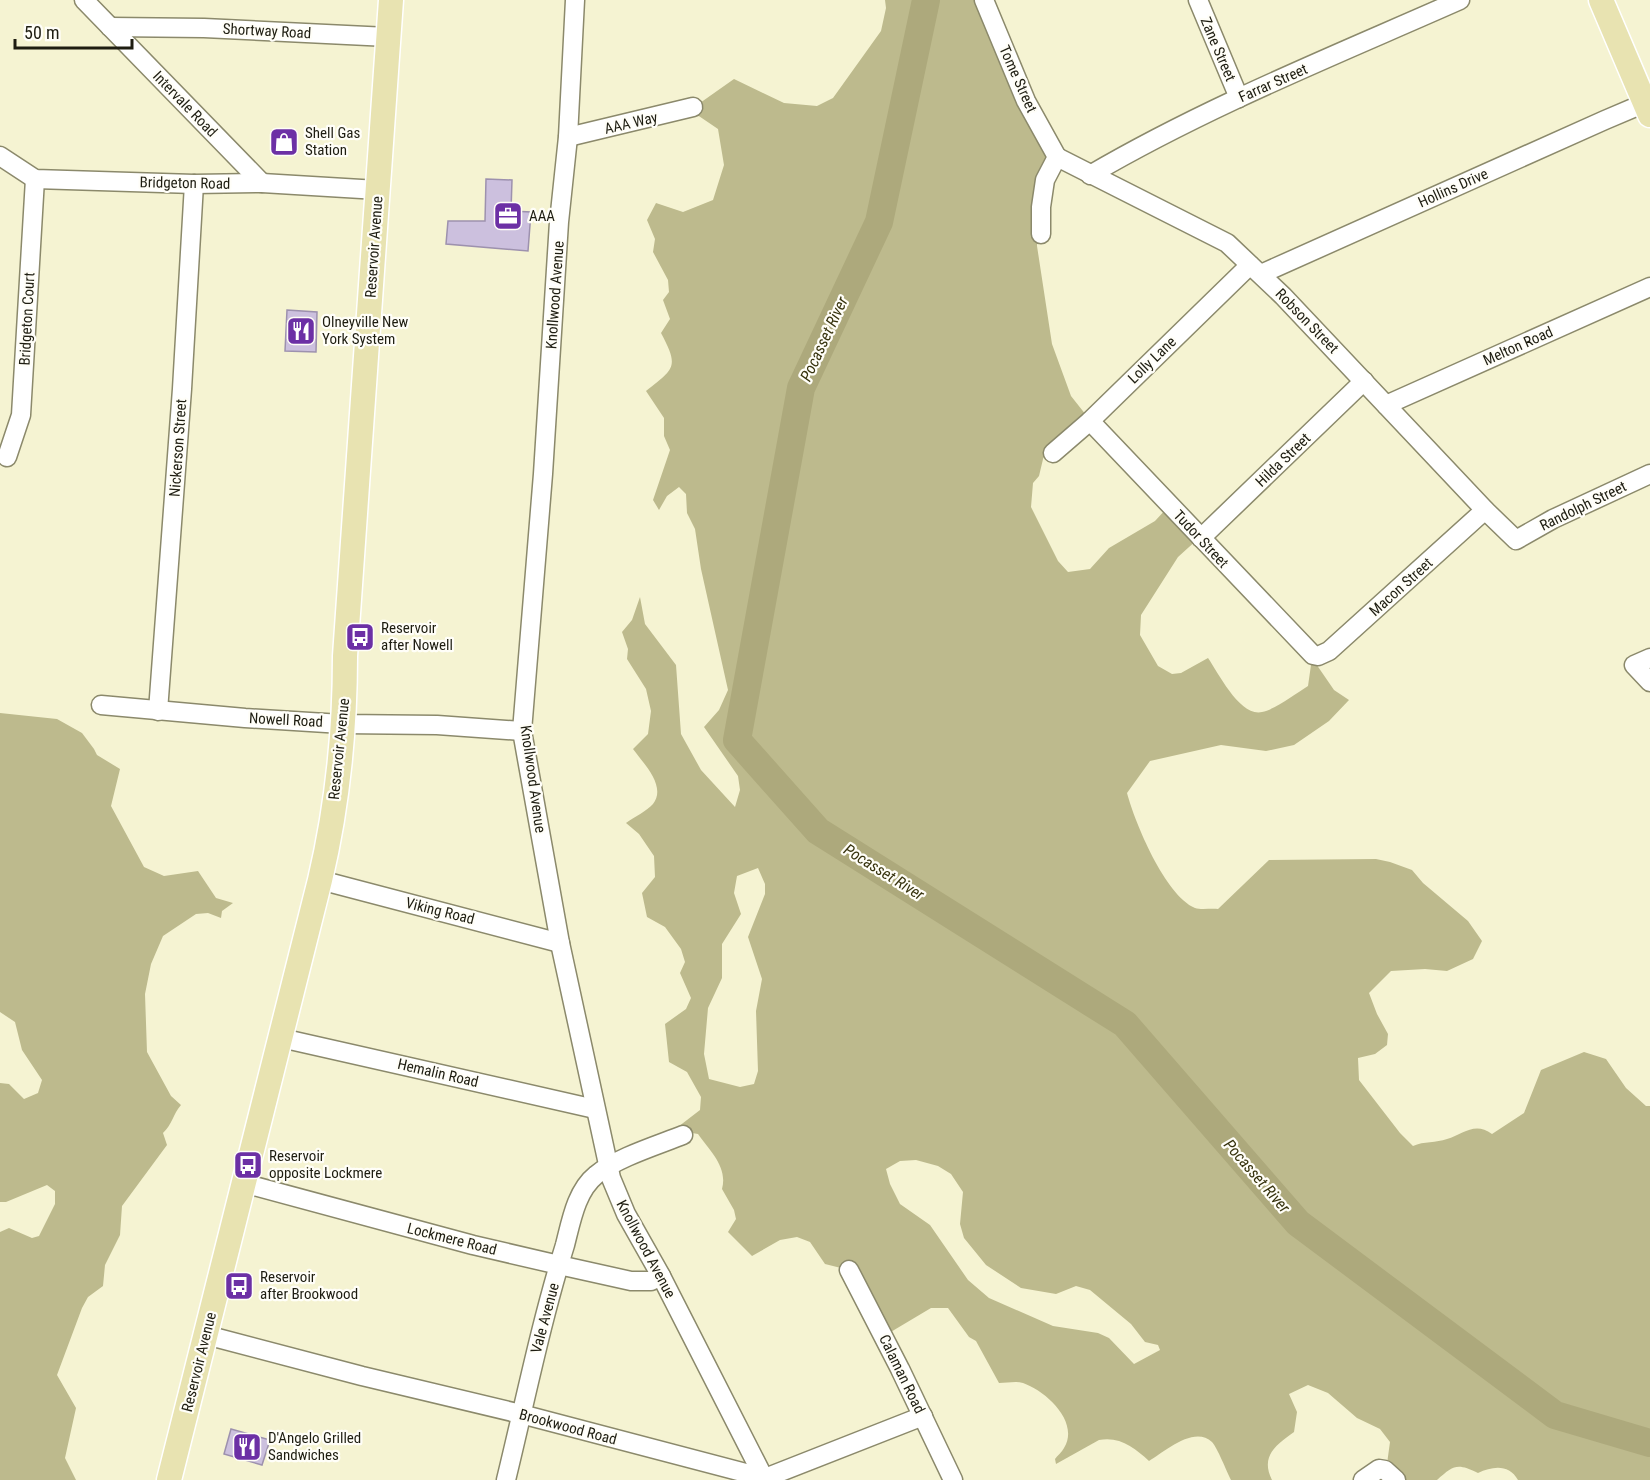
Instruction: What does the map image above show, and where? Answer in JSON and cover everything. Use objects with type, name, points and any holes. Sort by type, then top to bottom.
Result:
[{"type":"main road","name":"Reservoir Avenue","points":[[169,1480],[320,880],[334,805],[345,703],[345,656],[391,0]]},
{"type":"main road","points":[[1601,0],[1648,109]]},
{"type":"street","name":"Intervale Road","points":[[84,0],[262,183]]},
{"type":"street","name":"Knollwood Avenue","points":[[575,0],[568,137],[560,212],[541,497],[522,731],[560,943],[595,1109],[626,1214],[662,1276],[765,1479]]},
{"type":"street","name":"Tome Street","points":[[984,0],[1026,101],[1056,157]]},
{"type":"street","name":"Zane Street","points":[[1198,0],[1239,98]]},
{"type":"street","name":"Farrar Street","points":[[1090,174],[1133,149],[1239,98],[1460,0]]},
{"type":"street","name":"Shortway Road","points":[[110,27],[204,28],[388,37]]},
{"type":"street","name":"AAA Way","points":[[568,137],[693,107]]},
{"type":"street","name":"Hollins Drive","points":[[1255,269],[1605,120],[1648,109]]},
{"type":"street","points":[[0,156],[35,179]]},
{"type":"street","name":"Robson Street","points":[[1056,157],[1237,250],[1516,540]]},
{"type":"street","points":[[1041,234],[1041,207],[1045,180],[1056,157]]},
{"type":"street","name":"Bridgeton Road","points":[[35,179],[194,184],[262,183],[378,190]]},
{"type":"street","name":"Bridgeton Court","points":[[7,457],[21,415],[35,179]]},
{"type":"street","name":"Nickerson Street","points":[[158,711],[194,184]]},
{"type":"street","name":"Lolly Lane","points":[[1053,453],[1255,269]]},
{"type":"street","name":"Melton Road","points":[[1386,405],[1650,287]]},
{"type":"street","name":"Hilda Street","points":[[1201,538],[1364,381]]},
{"type":"street","name":"Tudor Street","points":[[1090,421],[1313,655]]},
{"type":"street","name":"Randolph Street","points":[[1516,540],[1553,519],[1650,474]]},
{"type":"street","name":"Macon Street","points":[[1313,655],[1323,655],[1329,651],[1485,510]]},
{"type":"street","points":[[1642,662],[1650,682]]},
{"type":"street","name":"Nowell Road","points":[[101,705],[342,724],[437,725],[522,731]]},
{"type":"street","name":"Viking Road","points":[[320,880],[560,943]]},
{"type":"street","name":"Hemalin Road","points":[[281,1038],[595,1109]]},
{"type":"street","points":[[612,1165],[683,1135]]},
{"type":"street","name":"Vale Avenue","points":[[506,1480],[559,1265],[577,1205],[586,1186],[595,1175],[612,1165]]},
{"type":"street","name":"Lockmere Road","points":[[243,1183],[473,1245],[631,1281],[651,1281],[662,1276]]},
{"type":"street","name":"Calaman Road","points":[[849,1270],[953,1480]]},
{"type":"street","name":"Brookwood Road","points":[[206,1335],[362,1376],[521,1414],[765,1479]]},
{"type":"street","points":[[765,1479],[923,1416]]},
{"type":"street","points":[[1363,1480],[1379,1469],[1391,1475]]},
{"type":"shaded area","points":[[885,0],[984,0],[1049,153],[1037,204],[1037,246],[1052,344],[1071,396],[1086,415],[1044,455],[1039,476],[1033,483],[1031,507],[1058,561],[1068,572],[1090,569],[1109,548],[1155,521],[1168,507],[1199,538],[1178,557],[1141,615],[1140,635],[1158,666],[1172,674],[1181,673],[1208,658],[1238,701],[1254,712],[1262,712],[1279,705],[1308,686],[1312,658],[1334,690],[1349,700],[1329,721],[1294,745],[1266,751],[1221,745],[1150,761],[1127,793],[1144,839],[1162,874],[1184,901],[1195,908],[1218,909],[1269,860],[1376,859],[1412,870],[1423,883],[1468,921],[1482,941],[1473,959],[1447,971],[1425,969],[1391,971],[1369,993],[1388,1034],[1387,1045],[1375,1054],[1358,1058],[1359,1080],[1400,1133],[1413,1146],[1443,1140],[1475,1129],[1486,1130],[1492,1134],[1524,1113],[1541,1070],[1584,1052],[1606,1059],[1626,1088],[1646,1106],[1650,1106],[1650,1480],[1518,1480],[1505,1469],[1495,1468],[1478,1473],[1456,1467],[1437,1480],[1395,1480],[1386,1471],[1390,1442],[1380,1429],[1357,1418],[1328,1393],[1308,1385],[1289,1394],[1297,1412],[1294,1432],[1276,1447],[1269,1458],[1269,1472],[1272,1480],[1231,1480],[1212,1442],[1197,1437],[1179,1442],[1149,1461],[1120,1441],[1099,1440],[1056,1464],[1055,1459],[1068,1438],[1068,1428],[1058,1409],[1041,1393],[1023,1383],[999,1383],[976,1341],[969,1337],[948,1308],[931,1308],[884,1336],[849,1270],[825,1264],[810,1242],[797,1237],[780,1240],[752,1256],[728,1232],[736,1219],[734,1210],[722,1189],[722,1174],[717,1160],[698,1134],[674,1130],[700,1110],[701,1097],[687,1072],[669,1062],[665,1024],[686,1009],[691,998],[680,973],[685,962],[681,949],[665,927],[647,917],[642,893],[655,877],[654,856],[639,834],[626,823],[644,812],[657,797],[652,775],[633,749],[648,734],[651,711],[646,689],[627,659],[628,649],[622,632],[632,620],[640,597],[645,624],[676,665],[681,734],[701,770],[735,807],[740,790],[738,776],[704,727],[719,710],[728,690],[701,569],[695,529],[687,513],[686,494],[679,487],[667,496],[659,510],[653,500],[670,450],[664,436],[664,418],[646,391],[668,372],[672,360],[661,333],[670,319],[663,300],[669,292],[668,280],[653,252],[655,239],[647,220],[656,203],[683,212],[713,200],[724,165],[718,129],[690,110],[734,79],[784,103],[817,106],[833,98],[881,31],[886,8]],"holes":[[[758,868],[765,884],[765,894],[748,937],[762,979],[756,1011],[758,1071],[754,1084],[740,1087],[709,1079],[704,1054],[708,1008],[722,978],[722,944],[741,914],[734,893],[737,876]],[[916,1160],[938,1166],[951,1174],[963,1192],[960,1224],[964,1238],[986,1265],[1021,1288],[1056,1294],[1076,1286],[1090,1290],[1131,1324],[1145,1342],[1158,1345],[1160,1350],[1134,1364],[1109,1338],[1098,1333],[1053,1326],[989,1298],[968,1280],[930,1225],[900,1204],[890,1184],[886,1169],[900,1161]]]},
{"type":"shaded area","points":[[0,713],[57,719],[82,733],[97,755],[120,769],[111,806],[144,867],[164,876],[198,871],[216,898],[233,903],[222,911],[221,918],[208,913],[196,914],[163,936],[151,964],[145,994],[147,1052],[171,1096],[181,1105],[163,1133],[167,1145],[122,1206],[120,1235],[105,1265],[103,1286],[88,1297],[82,1308],[57,1375],[76,1408],[65,1458],[76,1480],[0,1480],[0,1232],[9,1228],[32,1238],[39,1236],[55,1204],[55,1191],[47,1185],[6,1202],[0,1202],[0,1083],[9,1084],[24,1099],[38,1093],[42,1080],[22,1050],[15,1022],[0,1012]]},
{"type":"building","name":"AAA","points":[[486,179],[512,180],[511,211],[531,212],[528,251],[446,244],[448,221],[485,221]]},
{"type":"building","name":"Olneyville New York System","points":[[287,310],[317,312],[316,352],[285,351]]},
{"type":"building","name":"D'Angelo Grilled Sandwiches","points":[[231,1429],[270,1440],[262,1465],[224,1454]]},
{"type":"waterway","name":"Pocasset River","points":[[926,0],[879,222],[801,388],[737,740],[818,831],[1125,1024],[1298,1223],[1555,1415],[1650,1443]]},
{"type":"place","name":"Shell Gas Station","points":[[284,142]]},
{"type":"place","name":"AAA","points":[[508,216]]},
{"type":"place","name":"Olneyville New York System","points":[[301,331]]},
{"type":"place","name":"Reservoir after Nowell","points":[[360,637]]},
{"type":"place","name":"Reservoir opposite Lockmere","points":[[248,1165]]},
{"type":"place","name":"Reservoir after Brookwood","points":[[239,1286]]},
{"type":"place","name":"D'Angelo Grilled Sandwiches","points":[[247,1447]]}]
